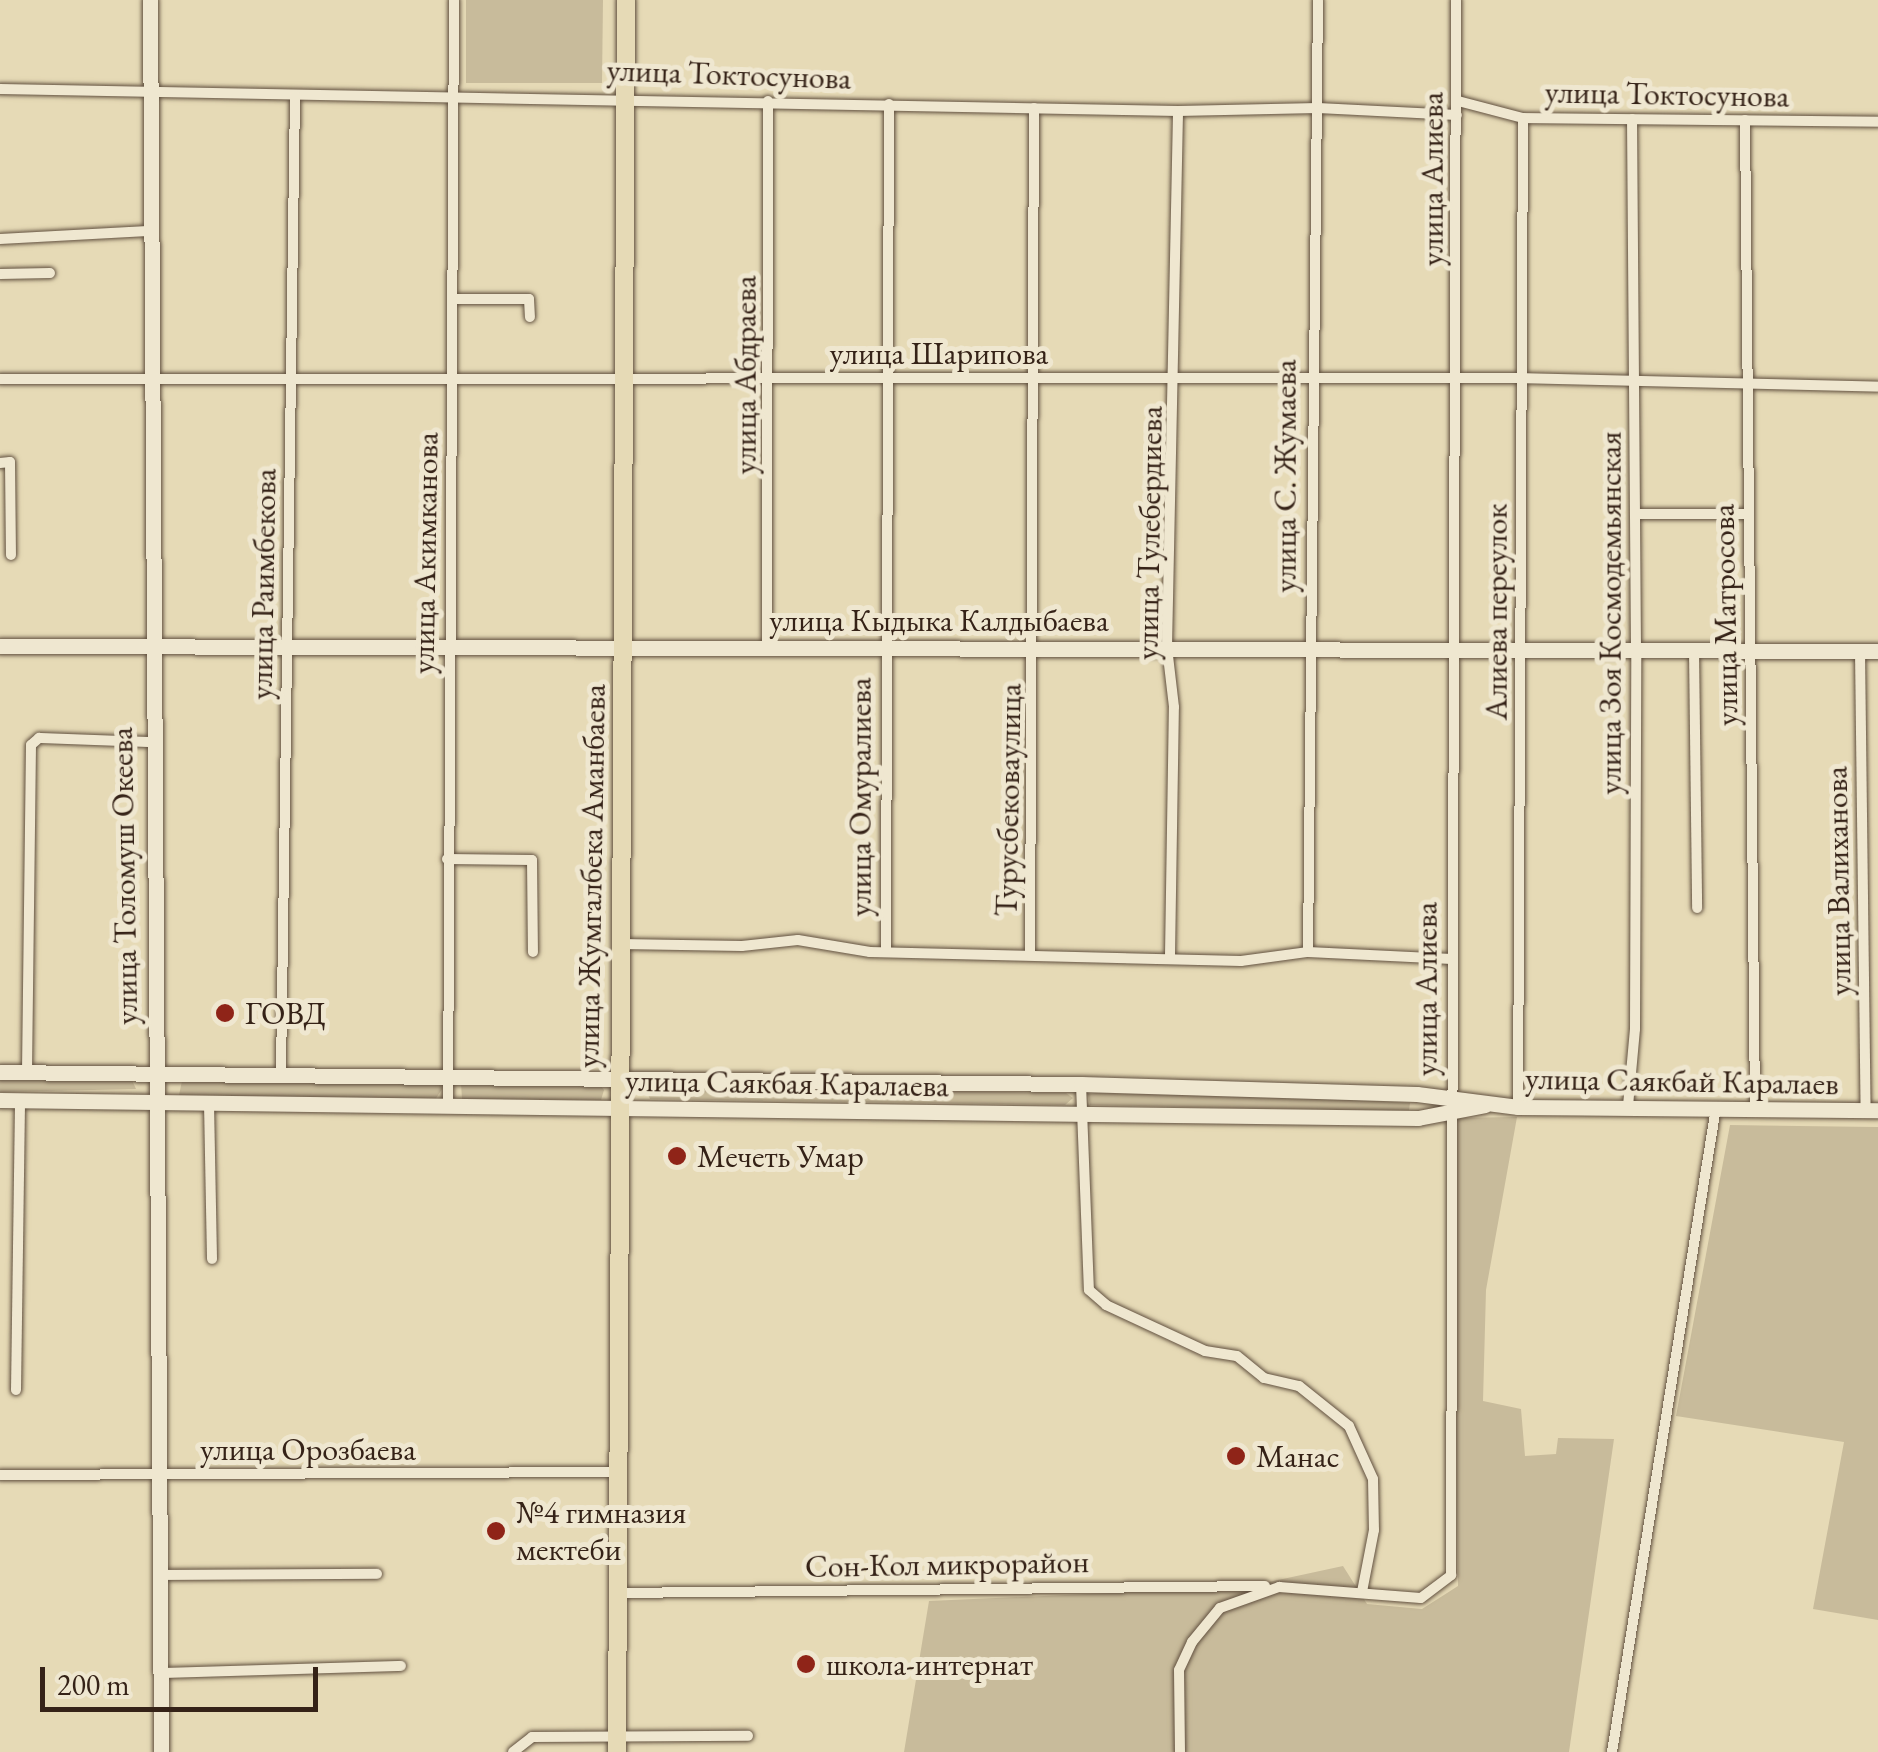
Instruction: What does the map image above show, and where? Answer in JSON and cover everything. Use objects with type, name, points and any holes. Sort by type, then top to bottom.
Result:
[{"type":"main road","name":"улица Жумгалбека Аманбаева","points":[[617,1745],[626,0]]},
{"type":"street","name":"улица Толомуш Океева","points":[[150,0],[150,742],[161,1752]]},
{"type":"street","name":"улица Акимканова","points":[[448,1106],[454,0]]},
{"type":"street","name":"улица С. Жумаева","points":[[1308,952],[1310,378],[1318,0]]},
{"type":"street","name":"улица Алиева","points":[[1180,1752],[1179,1670],[1192,1642],[1220,1608],[1279,1587],[1421,1598],[1451,1575],[1456,0]]},
{"type":"street","name":"улица Токтосунова","points":[[0,89],[295,96],[452,93],[626,96],[1178,111],[1318,108],[1456,115]]},
{"type":"street","name":"улица Раимбекова","points":[[281,1073],[295,96]]},
{"type":"street","name":"улица Токтосунова","points":[[1458,101],[1523,118],[1878,122]]},
{"type":"street","name":"улица Абдраева","points":[[767,648],[772,377],[768,102]]},
{"type":"street","name":"улица Омуралиева","points":[[886,949],[889,104]]},
{"type":"street","name":"Турусбековаулица","points":[[1030,954],[1036,645],[1034,108]]},
{"type":"street","name":"улица Тулебердиева","points":[[1170,956],[1174,707],[1168,647],[1177,378],[1178,111]]},
{"type":"street","name":"Алиева переулок","points":[[1518,1108],[1523,118]]},
{"type":"street","name":"улица Зоя Космодемьянская","points":[[1628,1106],[1635,1030],[1632,119]]},
{"type":"street","name":"улица Матросова","points":[[1745,120],[1756,1109]]},
{"type":"street","points":[[0,239],[148,231]]},
{"type":"street","points":[[0,274],[50,273]]},
{"type":"street","points":[[452,299],[528,299],[530,316]]},
{"type":"street","name":"улица Шарипова","points":[[0,379],[1521,378],[1878,387]]},
{"type":"street","points":[[0,462],[10,462],[12,554]]},
{"type":"street","points":[[1635,514],[1749,514]]},
{"type":"street","name":"улица Кыдыка Калдыбаева","points":[[0,646],[767,648],[885,644],[1878,651]]},
{"type":"street","points":[[1694,650],[1696,908]]},
{"type":"street","name":"улица Валиханова","points":[[1860,651],[1872,1110]]},
{"type":"street","points":[[26,1072],[31,745],[39,738],[150,742]]},
{"type":"street","points":[[447,859],[532,860],[533,952]]},
{"type":"street","points":[[622,944],[742,946],[798,940],[886,949],[1170,956],[1241,962],[1308,952],[1452,959]]},
{"type":"street","name":"улица Саякбая Каралаева","points":[[0,1072],[449,1073],[1081,1084],[1451,1096]]},
{"type":"street","points":[[1081,1084],[1089,1290],[1106,1305],[1205,1351],[1237,1356],[1264,1378],[1299,1386],[1349,1426],[1373,1479],[1374,1530],[1362,1592]]},
{"type":"street","name":"улица Саякбай Каралаев","points":[[1451,1096],[1518,1108],[1872,1110]]},
{"type":"street","name":"улица Саякбая Каралаева","points":[[0,1100],[1452,1115]]},
{"type":"street","points":[[16,1390],[20,1100]]},
{"type":"street","points":[[210,1103],[212,1259]]},
{"type":"street","name":"улица Саякбай Каралаев","points":[[1452,1115],[1485,1105]]},
{"type":"street","points":[[1612,1752],[1716,1108]]},
{"type":"street","name":"улица Орозбаева","points":[[0,1475],[616,1472]]},
{"type":"street","points":[[159,1575],[377,1574]]},
{"type":"street","name":"Сон-Кол микрорайон","points":[[616,1593],[1279,1587]]},
{"type":"street","points":[[160,1673],[401,1666]]},
{"type":"street","points":[[513,1752],[532,1737],[617,1745],[748,1736]]},
{"type":"shaded area","points":[[466,0],[603,0],[602,83],[466,83]]},
{"type":"shaded area","points":[[0,1078],[132,1080],[136,1089],[0,1092]]},
{"type":"shaded area","points":[[182,1081],[440,1083],[442,1089],[435,1100],[179,1095]]},
{"type":"shaded area","points":[[461,1083],[601,1086],[604,1090],[601,1100],[462,1099]]},
{"type":"shaded area","points":[[655,1086],[1066,1093],[1073,1098],[1065,1105],[650,1099],[646,1090]]},
{"type":"shaded area","points":[[1088,1094],[1286,1096],[1410,1103],[1409,1110],[1390,1111],[1090,1105]]},
{"type":"shaded area","points":[[1517,1117],[1486,1290],[1483,1401],[1521,1409],[1525,1456],[1556,1454],[1558,1438],[1614,1439],[1569,1752],[904,1752],[929,1601],[1245,1587],[1343,1566],[1367,1604],[1422,1609],[1458,1586],[1453,1118]]},
{"type":"shaded area","points":[[1730,1125],[1878,1127],[1878,1620],[1813,1609],[1844,1442],[1676,1416]]},
{"type":"place","name":"ГОВД","points":[[225,1013]]},
{"type":"place","name":"Мечеть Умар","points":[[677,1156]]},
{"type":"place","name":"Манас","points":[[1236,1456]]},
{"type":"place","name":"№4 гимназия мектеби","points":[[496,1531]]},
{"type":"place","name":"школа-интернат","points":[[806,1664]]}]
